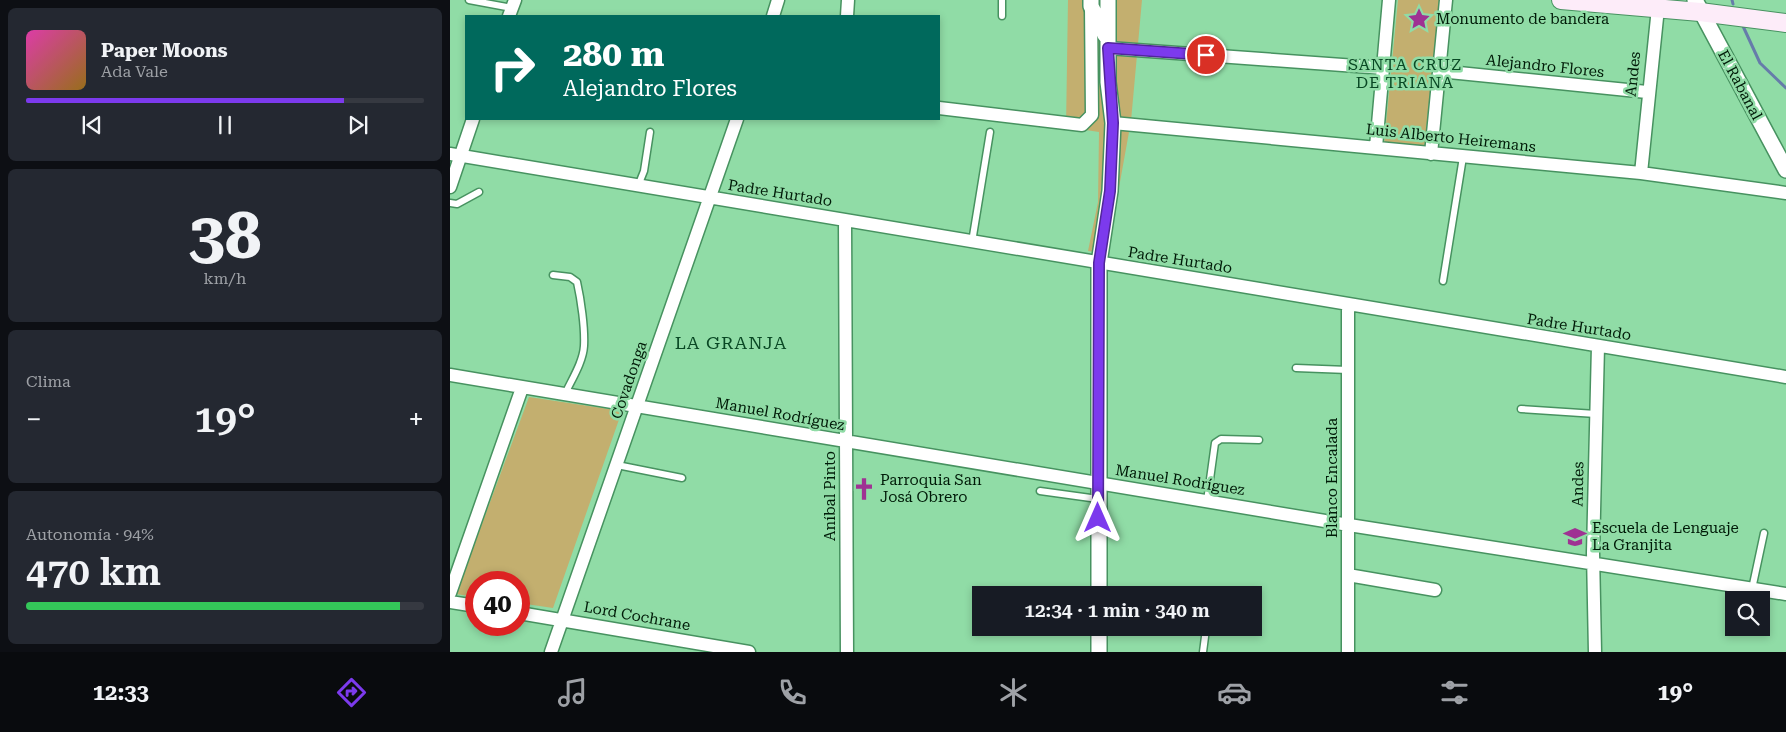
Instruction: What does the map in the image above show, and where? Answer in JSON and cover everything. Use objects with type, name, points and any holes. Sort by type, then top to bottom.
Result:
[{"type":"main road","points":[[1562,0],[1594,1],[1658,8],[1697,6],[1786,24]]},
{"type":"street","points":[[773,15],[778,0]]},
{"type":"street","points":[[847,15],[848,0]]},
{"type":"street","points":[[1099,586],[1099,263],[1110,191],[1113,123],[1108,82],[1108,0]]},
{"type":"street","points":[[1376,147],[1389,0]]},
{"type":"street","points":[[1431,154],[1446,0]]},
{"type":"street","points":[[1091,3],[1102,26],[1108,48]]},
{"type":"street","points":[[940,108],[1082,125],[1092,115],[1091,3]]},
{"type":"street","name":"El Rabanal","points":[[1697,6],[1786,170]]},
{"type":"street","name":"Andes","points":[[1641,174],[1647,92],[1658,8]]},
{"type":"street","points":[[1108,48],[1384,68]]},
{"type":"street","name":"Alejandro Flores","points":[[1439,71],[1647,92]]},
{"type":"street","points":[[1092,80],[1108,82]]},
{"type":"street","points":[[450,187],[455,155],[473,120]]},
{"type":"street","name":"Covadonga","points":[[551,652],[737,120]]},
{"type":"street","name":"Luis Alberto Heiremans","points":[[1113,123],[1641,174],[1786,193]]},
{"type":"street","name":"Padre Hurtado","points":[[455,155],[1786,378]]},
{"type":"street","name":"Aníbal Pinto","points":[[845,220],[847,652]]},
{"type":"street","name":"Blanco Encalada","points":[[1348,304],[1348,652]]},
{"type":"street","name":"Andes","points":[[1595,652],[1594,564],[1598,346]]},
{"type":"street","name":"Manuel Rodríguez","points":[[450,375],[1349,525],[1786,594]]},
{"type":"street","points":[[450,593],[522,388]]},
{"type":"street","points":[[1348,575],[1434,590]]},
{"type":"street","points":[[450,602],[465,604]]},
{"type":"street","name":"Lord Cochrane","points":[[530,614],[726,650],[749,652]]},
{"type":"street","points":[[1099,636],[1099,652]]},
{"type":"lane","points":[[469,0],[512,8]]},
{"type":"lane","points":[[1002,0],[1002,16]]},
{"type":"lane","points":[[638,186],[644,171],[650,132]]},
{"type":"lane","points":[[972,242],[990,132]]},
{"type":"lane","points":[[1443,281],[1463,157]]},
{"type":"lane","points":[[450,203],[457,204],[479,192]]},
{"type":"lane","points":[[553,275],[570,277],[577,282],[579,292],[584,346],[580,362],[565,394]]},
{"type":"lane","points":[[1296,368],[1348,370]]},
{"type":"lane","points":[[1521,409],[1596,414]]},
{"type":"lane","points":[[1207,501],[1215,443],[1221,439],[1259,440]]},
{"type":"lane","points":[[617,465],[682,478]]},
{"type":"lane","points":[[1040,491],[1098,499]]},
{"type":"lane","points":[[1752,589],[1764,533]]},
{"type":"lane","points":[[1203,652],[1205,636]]},
{"type":"shaded area","points":[[1068,0],[1142,0],[1131,121],[1107,254],[1088,251],[1098,202],[1099,132],[1066,127]]},
{"type":"shaded area","points":[[1398,0],[1440,0],[1424,149],[1384,145]]},
{"type":"shaded area","points":[[529,397],[622,411],[553,608],[530,605],[530,571],[465,571],[465,595],[456,594]]},
{"type":"waterway","points":[[1732,0],[1733,4]]},
{"type":"waterway","points":[[1742,24],[1760,63],[1786,88]]},
{"type":"place","name":"Monumento de bandera","points":[[1419,19]]},
{"type":"place","name":"Parroquia San Josá Obrero","points":[[864,489]]},
{"type":"place","name":"Escuela de Lenguaje La Granjita","points":[[1575,537]]},
{"type":"district","name":"SANTA CRUZ DE TRIANA","points":[[1405,73]]},
{"type":"district","name":"LA GRANJA","points":[[731,343]]},
{"type":"route","points":[[1098,518],[1099,263],[1110,191],[1113,123],[1108,82],[1108,48],[1206,55]]}]
